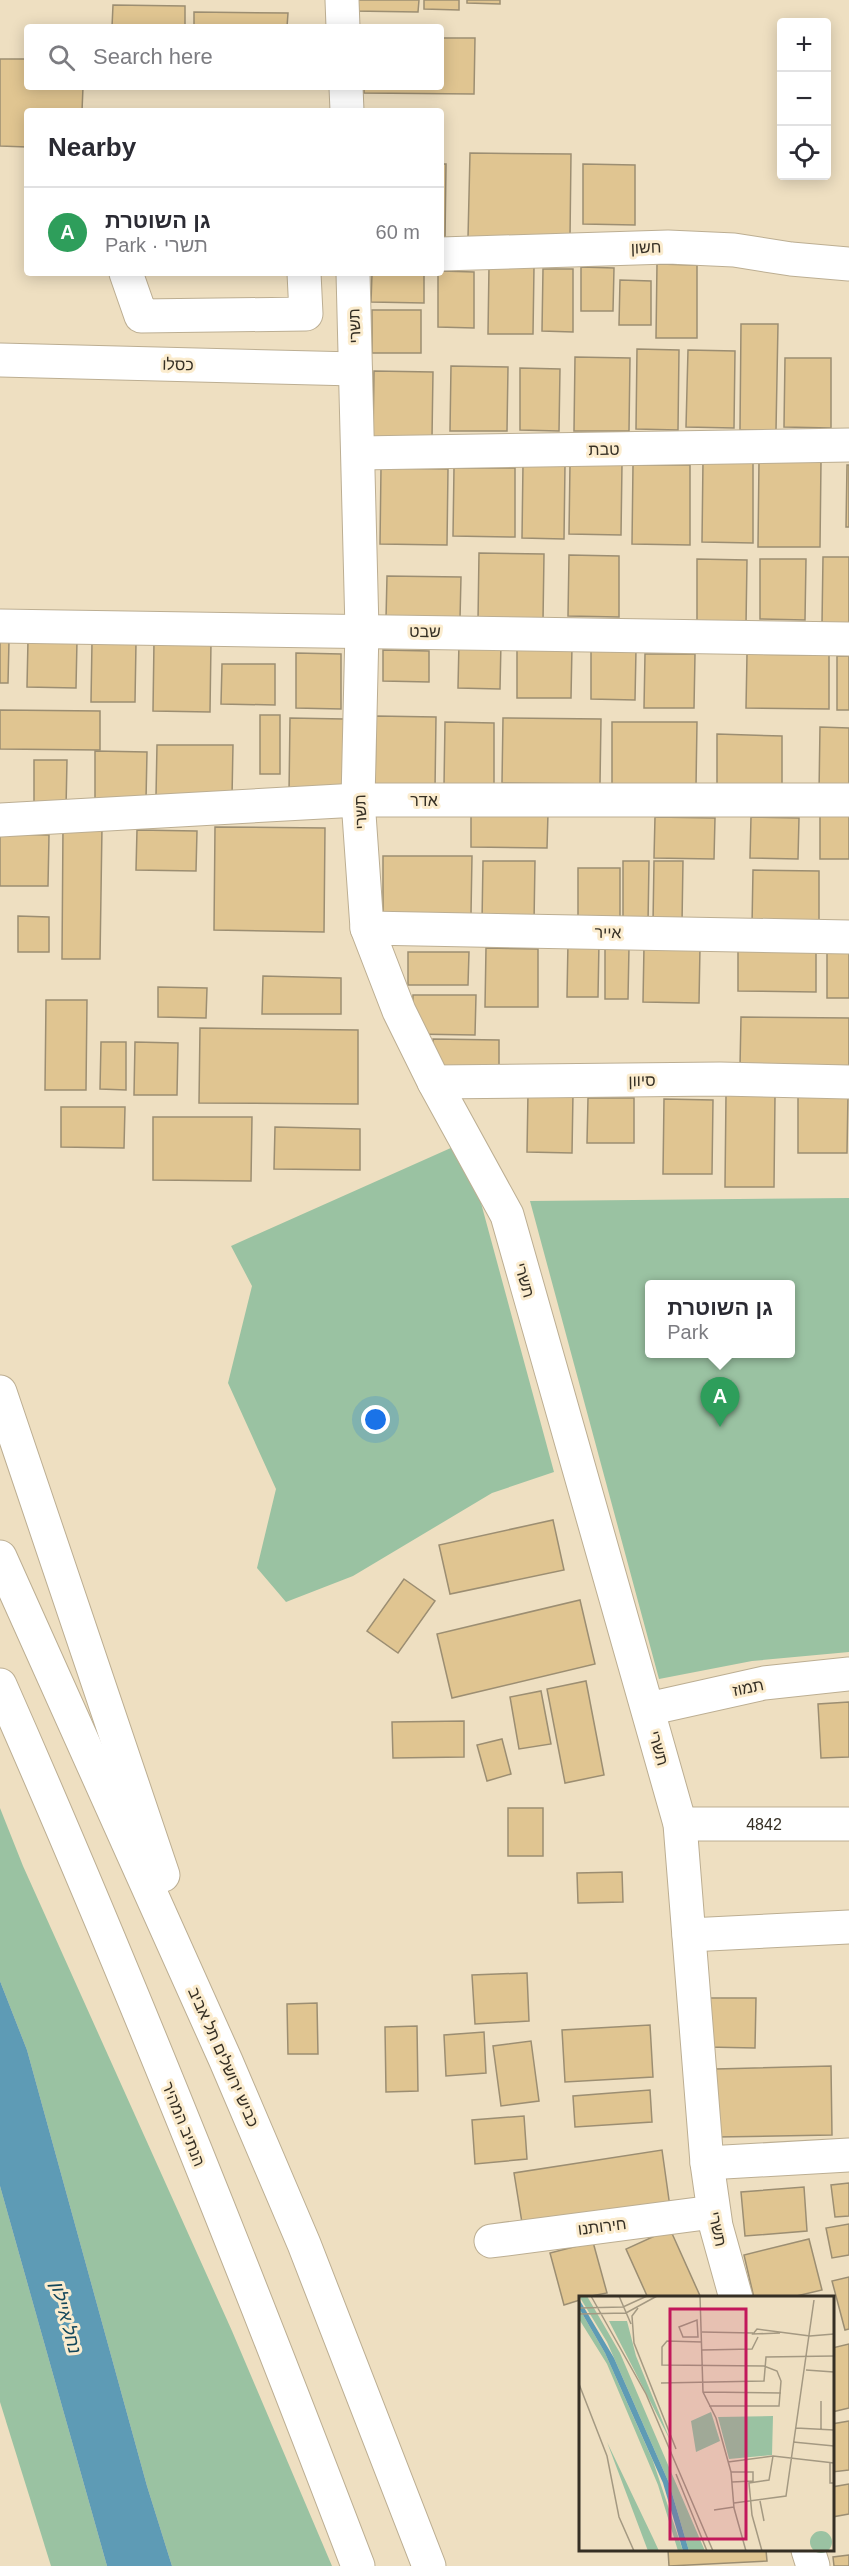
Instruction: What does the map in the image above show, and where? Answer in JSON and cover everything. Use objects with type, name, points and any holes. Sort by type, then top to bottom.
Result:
[{"type":"main road","points":[[342,0],[343,24]]},
{"type":"main road","points":[[346,90],[347,108]]},
{"type":"main road","name":"חשון","points":[[444,254],[668,247],[734,250],[791,259],[849,264]]},
{"type":"main road","points":[[127,276],[141,316],[133,363]]},
{"type":"main road","points":[[141,316],[306,314],[304,276]]},
{"type":"main road","name":"תשרי","points":[[353,276],[362,630],[358,800],[367,928],[399,1011],[434,1082],[507,1215],[680,1824],[707,2163],[713,2212],[735,2296]]},
{"type":"main road","name":"כסלו","points":[[0,360],[356,369]]},
{"type":"main road","name":"טבת","points":[[359,453],[849,445]]},
{"type":"main road","name":"שבט","points":[[0,626],[849,639]]},
{"type":"main road","name":"אדר","points":[[0,820],[358,800],[849,800]]},
{"type":"main road","name":"אייר","points":[[367,928],[849,937]]},
{"type":"main road","name":"סיוון","points":[[434,1082],[720,1079],[849,1082]]},
{"type":"main road","points":[[0,1392],[226,2061]]},
{"type":"main road","name":"כביש ירושלים תל אביב","points":[[0,1557],[226,2061],[304,2244],[429,2566]]},
{"type":"main road","name":"תמוז","points":[[648,1709],[765,1683],[849,1674]]},
{"type":"main road","name":"הנתיב המהיר","points":[[0,1685],[208,2184],[358,2566]]},
{"type":"main road","name":"4842","points":[[680,1824],[849,1824]]},
{"type":"main road","points":[[689,1935],[849,1927]]},
{"type":"main road","points":[[707,2163],[849,2156]]},
{"type":"main road","name":"חירותנו","points":[[491,2241],[713,2212]]},
{"type":"main road","points":[[808,2551],[813,2566]]},
{"type":"green space","points":[[453,1147],[481,1203],[554,1472],[492,1493],[353,1576],[286,1602],[257,1568],[276,1489],[228,1383],[252,1286],[231,1246]]},
{"type":"green space","points":[[849,1198],[849,1652],[752,1661],[659,1679],[530,1201]]},
{"type":"green space","points":[[0,1808],[23,1866],[232,2331],[332,2566],[172,2566],[147,2486],[27,2050],[0,1981]]},
{"type":"green space","points":[[0,2186],[107,2566],[51,2566],[0,2402]]},
{"type":"water","name":"נחל איילון","points":[[0,1981],[27,2050],[147,2486],[172,2566],[107,2566],[0,2186]]},
{"type":"building","points":[[353,0],[419,0],[418,12],[353,11]]},
{"type":"building","points":[[424,0],[459,0],[459,10],[424,9]]},
{"type":"building","points":[[467,0],[500,0],[500,4],[467,3]]},
{"type":"building","points":[[113,5],[185,6],[185,24],[112,24]]},
{"type":"building","points":[[194,12],[288,13],[287,24],[194,24]]},
{"type":"building","points":[[444,38],[475,38],[474,94],[364,93],[364,90],[444,90]]},
{"type":"building","points":[[0,59],[24,59],[24,90],[83,90],[82,108],[24,108],[24,147],[0,146]]},
{"type":"building","points":[[470,153],[571,154],[570,238],[468,238]]},
{"type":"building","points":[[444,164],[446,164],[445,241]]},
{"type":"building","points":[[583,164],[635,165],[635,225],[583,224]]},
{"type":"building","points":[[657,264],[697,265],[697,338],[656,338]]},
{"type":"building","points":[[489,266],[534,267],[533,334],[488,334]]},
{"type":"building","points":[[581,267],[614,268],[613,311],[581,311]]},
{"type":"building","points":[[543,269],[573,269],[573,332],[542,331]]},
{"type":"building","points":[[444,271],[474,272],[474,328],[438,327],[438,276],[444,276]]},
{"type":"building","points":[[372,276],[424,276],[424,303],[371,302]]},
{"type":"building","points":[[620,280],[651,281],[651,325],[619,325]]},
{"type":"building","points":[[372,310],[421,310],[421,353],[372,353]]},
{"type":"building","points":[[741,324],[778,324],[776,430],[740,430]]},
{"type":"building","points":[[637,349],[679,350],[678,430],[636,429]]},
{"type":"building","points":[[688,350],[735,351],[734,428],[686,427]]},
{"type":"building","points":[[575,357],[630,358],[629,431],[574,431]]},
{"type":"building","points":[[785,358],[831,358],[831,428],[784,427]]},
{"type":"building","points":[[451,366],[508,367],[507,431],[450,431]]},
{"type":"building","points":[[520,368],[560,369],[559,431],[520,430]]},
{"type":"building","points":[[374,371],[433,372],[432,438],[373,437]]},
{"type":"building","points":[[703,460],[753,461],[753,543],[702,542]]},
{"type":"building","points":[[759,460],[821,461],[820,547],[758,547]]},
{"type":"building","points":[[523,464],[565,465],[564,539],[522,538]]},
{"type":"building","points":[[570,464],[622,464],[621,535],[569,534]]},
{"type":"building","points":[[633,465],[690,465],[690,545],[632,544]]},
{"type":"building","points":[[847,465],[849,465],[849,527],[846,527]]},
{"type":"building","points":[[381,468],[448,469],[447,545],[380,544]]},
{"type":"building","points":[[454,468],[515,468],[515,537],[453,536]]},
{"type":"building","points":[[479,553],[544,554],[543,621],[478,621]]},
{"type":"building","points":[[569,555],[619,556],[619,617],[568,616]]},
{"type":"building","points":[[823,557],[849,557],[849,624],[822,624]]},
{"type":"building","points":[[697,559],[747,560],[746,625],[697,624]]},
{"type":"building","points":[[760,559],[806,559],[805,620],[760,619]]},
{"type":"building","points":[[387,576],[461,577],[460,619],[386,619]]},
{"type":"building","points":[[28,640],[77,640],[76,688],[27,687]]},
{"type":"building","points":[[0,641],[9,641],[8,683],[0,683]]},
{"type":"building","points":[[154,641],[211,642],[210,712],[153,711]]},
{"type":"building","points":[[92,642],[136,642],[135,702],[91,702]]},
{"type":"building","points":[[459,642],[501,642],[500,689],[458,688]]},
{"type":"building","points":[[517,645],[572,646],[571,698],[517,698]]},
{"type":"building","points":[[591,649],[636,649],[635,700],[591,699]]},
{"type":"building","points":[[383,650],[429,651],[429,682],[383,681]]},
{"type":"building","points":[[296,653],[341,654],[341,709],[296,708]]},
{"type":"building","points":[[645,654],[695,654],[694,708],[644,708]]},
{"type":"building","points":[[747,654],[829,655],[829,709],[746,708]]},
{"type":"building","points":[[837,656],[849,656],[849,710],[837,710]]},
{"type":"building","points":[[222,664],[275,664],[275,705],[221,704]]},
{"type":"building","points":[[0,710],[100,711],[100,750],[0,749]]},
{"type":"building","points":[[260,715],[280,715],[280,774],[260,774]]},
{"type":"building","points":[[376,716],[436,717],[435,789],[375,789]]},
{"type":"building","points":[[290,718],[344,719],[343,794],[289,793]]},
{"type":"building","points":[[503,718],[601,719],[600,784],[502,783]]},
{"type":"building","points":[[445,722],[494,723],[494,786],[444,786]]},
{"type":"building","points":[[612,722],[697,722],[696,787],[612,786]]},
{"type":"building","points":[[820,727],[849,728],[849,793],[819,793]]},
{"type":"building","points":[[717,734],[782,736],[782,785],[717,784]]},
{"type":"building","points":[[157,745],[233,745],[232,797],[156,796]]},
{"type":"building","points":[[95,751],[147,752],[146,800],[95,800]]},
{"type":"building","points":[[34,760],[67,760],[66,809],[34,808]]},
{"type":"building","points":[[471,812],[548,813],[547,848],[471,847]]},
{"type":"building","points":[[820,814],[849,814],[849,859],[820,859]]},
{"type":"building","points":[[655,817],[715,818],[714,859],[654,858]]},
{"type":"building","points":[[751,817],[799,818],[798,859],[750,858]]},
{"type":"building","points":[[63,826],[102,827],[100,959],[62,959]]},
{"type":"building","points":[[215,827],[325,828],[324,932],[214,930]]},
{"type":"building","points":[[137,830],[197,831],[196,871],[136,870]]},
{"type":"building","points":[[0,834],[49,835],[48,886],[0,886]]},
{"type":"building","points":[[383,856],[472,856],[471,914],[383,914]]},
{"type":"building","points":[[483,861],[535,861],[534,923],[482,922]]},
{"type":"building","points":[[623,861],[649,861],[648,924],[623,924]]},
{"type":"building","points":[[654,861],[683,861],[682,923],[653,923]]},
{"type":"building","points":[[578,868],[620,868],[620,923],[578,923]]},
{"type":"building","points":[[753,870],[819,871],[819,928],[752,926]]},
{"type":"building","points":[[18,916],[49,917],[49,952],[18,952]]},
{"type":"building","points":[[568,942],[599,942],[598,997],[567,997]]},
{"type":"building","points":[[644,946],[700,947],[699,1003],[643,1002]]},
{"type":"building","points":[[605,947],[629,947],[628,999],[605,999]]},
{"type":"building","points":[[486,948],[538,949],[538,1007],[485,1007]]},
{"type":"building","points":[[738,951],[816,952],[816,992],[738,991]]},
{"type":"building","points":[[827,951],[849,951],[849,998],[827,998]]},
{"type":"building","points":[[408,952],[469,952],[468,985],[408,985]]},
{"type":"building","points":[[263,976],[341,978],[341,1014],[262,1014]]},
{"type":"building","points":[[158,987],[207,988],[206,1018],[158,1017]]},
{"type":"building","points":[[413,995],[476,995],[475,1035],[412,1034]]},
{"type":"building","points":[[46,1000],[87,1000],[86,1090],[45,1090]]},
{"type":"building","points":[[741,1017],[849,1018],[849,1067],[740,1066]]},
{"type":"building","points":[[200,1028],[358,1030],[358,1104],[199,1103]]},
{"type":"building","points":[[433,1039],[499,1040],[499,1070],[433,1069]]},
{"type":"building","points":[[101,1042],[126,1042],[126,1090],[100,1089]]},
{"type":"building","points":[[135,1042],[178,1043],[177,1095],[134,1095]]},
{"type":"building","points":[[528,1092],[573,1093],[572,1153],[527,1152]]},
{"type":"building","points":[[726,1095],[775,1096],[774,1187],[725,1187]]},
{"type":"building","points":[[798,1095],[848,1095],[847,1153],[798,1153]]},
{"type":"building","points":[[588,1098],[634,1098],[634,1143],[587,1143]]},
{"type":"building","points":[[664,1099],[713,1100],[712,1174],[663,1174]]},
{"type":"building","points":[[61,1107],[125,1107],[124,1148],[61,1147]]},
{"type":"building","points":[[153,1117],[252,1117],[251,1181],[153,1180]]},
{"type":"building","points":[[275,1127],[360,1129],[360,1170],[274,1169]]},
{"type":"building","points":[[553,1520],[564,1570],[450,1594],[439,1545]]},
{"type":"building","points":[[404,1579],[435,1601],[398,1653],[367,1631]]},
{"type":"building","points":[[580,1600],[595,1664],[452,1698],[437,1634]]},
{"type":"building","points":[[586,1681],[604,1775],[565,1783],[547,1689]]},
{"type":"building","points":[[541,1691],[551,1744],[519,1749],[510,1697]]},
{"type":"building","points":[[849,1702],[849,1757],[821,1758],[818,1704]]},
{"type":"building","points":[[464,1721],[464,1757],[393,1758],[392,1722]]},
{"type":"building","points":[[502,1739],[511,1774],[487,1781],[477,1745]]},
{"type":"building","points":[[508,1808],[543,1808],[543,1856],[508,1856]]},
{"type":"building","points":[[622,1872],[623,1902],[578,1903],[577,1873]]},
{"type":"building","points":[[527,1973],[529,2021],[475,2024],[472,1975]]},
{"type":"building","points":[[709,1998],[756,1998],[755,2048],[707,2047]]},
{"type":"building","points":[[317,2003],[318,2054],[288,2054],[287,2004]]},
{"type":"building","points":[[650,2025],[653,2077],[565,2082],[562,2030]]},
{"type":"building","points":[[417,2026],[418,2091],[386,2092],[385,2027]]},
{"type":"building","points":[[484,2032],[486,2073],[446,2076],[444,2035]]},
{"type":"building","points":[[531,2041],[539,2101],[501,2106],[493,2046]]},
{"type":"building","points":[[831,2066],[832,2135],[717,2137],[716,2069]]},
{"type":"building","points":[[650,2090],[652,2122],[575,2127],[573,2096]]},
{"type":"building","points":[[524,2116],[527,2159],[475,2164],[472,2120]]},
{"type":"building","points":[[662,2150],[670,2207],[523,2229],[514,2173]]},
{"type":"building","points":[[849,2183],[849,2216],[835,2217],[831,2185]]},
{"type":"building","points":[[804,2187],[807,2231],[745,2236],[741,2192]]},
{"type":"building","points":[[849,2224],[849,2255],[832,2258],[826,2228]]},
{"type":"building","points":[[670,2229],[700,2296],[647,2296],[626,2249]]},
{"type":"building","points":[[809,2239],[822,2290],[796,2296],[754,2296],[744,2255]]},
{"type":"building","points":[[593,2242],[607,2293],[579,2296],[579,2300],[564,2305],[550,2253]]},
{"type":"building","points":[[849,2277],[849,2329],[845,2330],[832,2281]]},
{"type":"building","points":[[849,2344],[849,2408],[834,2412],[834,2348]]},
{"type":"building","points":[[849,2421],[849,2470],[834,2472],[834,2424]]},
{"type":"building","points":[[849,2484],[849,2514],[834,2517],[834,2487]]},
{"type":"building","points":[[668,2551],[766,2551],[767,2561],[669,2566]]},
{"type":"building","points":[[849,2555],[849,2566],[834,2566],[833,2557]]},
{"type":"place","name":"גן השוטרת","points":[[720,1427]]}]
